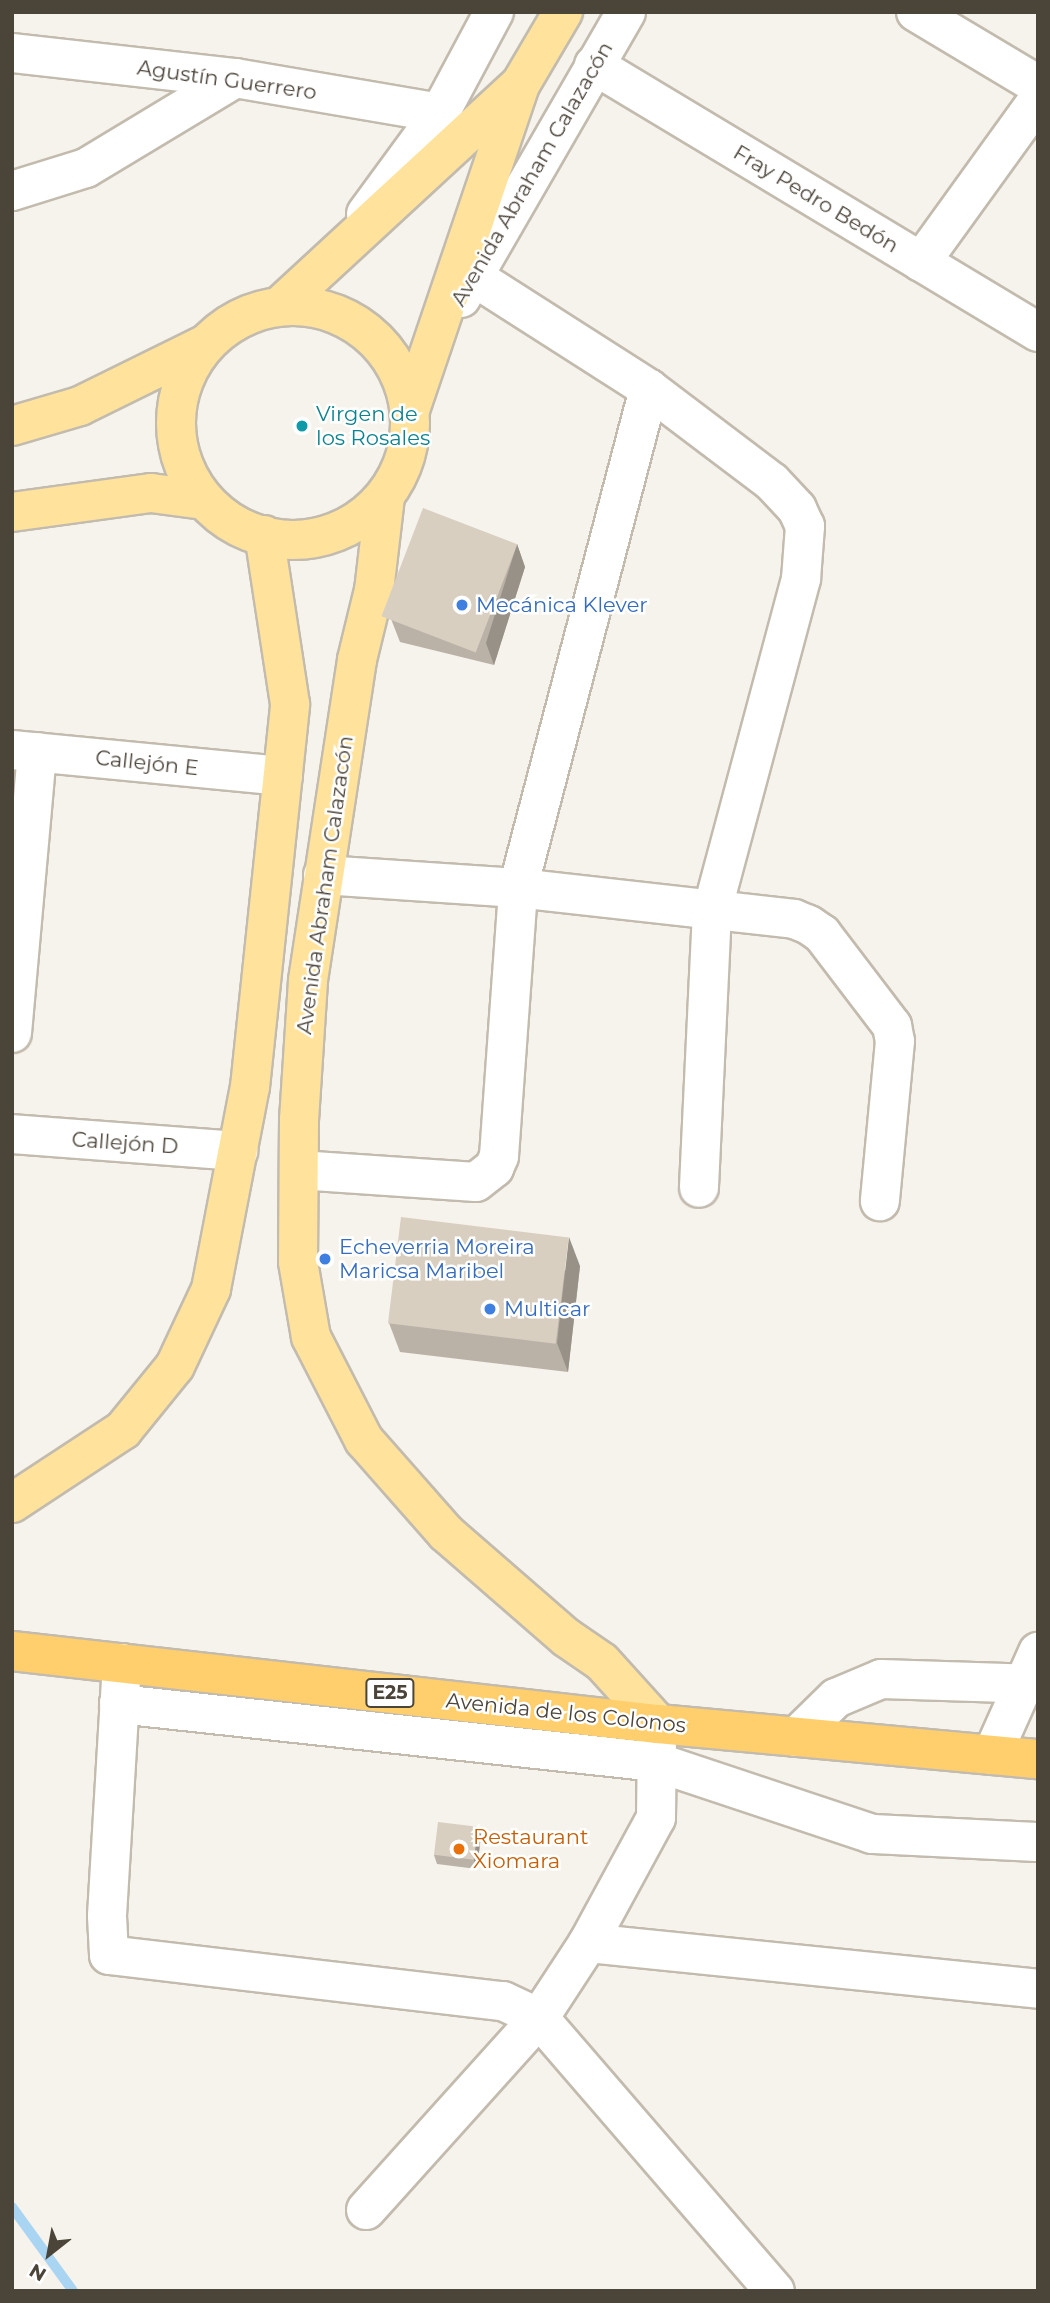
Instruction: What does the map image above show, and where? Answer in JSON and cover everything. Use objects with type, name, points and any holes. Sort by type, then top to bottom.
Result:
[{"type":"highway","name":"Avenida de los Colonos","points":[[12,1651],[658,1724],[1038,1759]]},
{"type":"main road","name":"Avenida Abraham Calazacón","points":[[410,410],[439,336],[479,196],[520,85],[563,12]]},
{"type":"main road","name":"Avenida Abraham Calazacón","points":[[280,306],[345,243],[520,85]]},
{"type":"main road","points":[[12,426],[80,406],[204,345],[244,316],[280,306],[317,308],[356,324],[384,349],[397,368],[410,410],[406,456],[385,497],[349,527],[321,537],[276,539],[234,525],[204,500],[190,481],[177,442],[175,411],[184,376],[204,345]]},
{"type":"main road","points":[[12,512],[151,493],[204,500]]},
{"type":"main road","name":"Avenida Abraham Calazacón","points":[[385,497],[374,590],[357,660],[308,981],[299,1170],[298,1262],[311,1337],[364,1440],[446,1533],[602,1662],[658,1724]]},
{"type":"main road","points":[[12,1503],[123,1430],[175,1366],[211,1289],[250,1087],[290,705],[264,535]]},
{"type":"street","name":"Avenida Abraham Calazacón","points":[[345,243],[440,113],[494,12]]},
{"type":"street","name":"Avenida Abraham Calazacón","points":[[439,336],[626,12]]},
{"type":"street","points":[[916,12],[1038,85]]},
{"type":"street","name":"Agustín Guerrero","points":[[12,53],[235,78],[440,113]]},
{"type":"street","name":"Fray Pedro Bedón","points":[[594,65],[1038,332]]},
{"type":"street","points":[[12,191],[86,168],[235,78]]},
{"type":"street","points":[[921,262],[1038,100]]},
{"type":"street","points":[[474,277],[649,389],[772,482],[797,509],[805,526],[801,579],[712,911],[699,1188]]},
{"type":"street","points":[[299,1170],[476,1182],[494,1168],[499,1156],[518,888],[649,389]]},
{"type":"street","points":[[12,1033],[25,751]]},
{"type":"street","name":"Callejón E","points":[[25,751],[283,776]]},
{"type":"street","points":[[323,875],[518,888],[794,919],[809,925],[822,934],[884,1010],[895,1041],[880,1200]]},
{"type":"street","name":"Callejón D","points":[[12,1134],[238,1151]]},
{"type":"street","points":[[122,1663],[107,1916],[109,1955],[503,2001],[539,2018],[775,2291]]},
{"type":"street","points":[[796,1737],[836,1698],[881,1679],[1033,1673],[992,1755]]},
{"type":"street","points":[[119,1704],[656,1762],[872,1834],[1038,1842]]},
{"type":"street","points":[[366,2210],[539,2018],[587,1943],[656,1818],[658,1724]]},
{"type":"street","points":[[587,1943],[1038,1989]]},
{"type":"building","name":"Mecánica Klever","points":[[423,508],[517,544],[476,652],[381,616]]},
{"type":"building","name":"Multicar","points":[[401,1217],[569,1238],[556,1344],[388,1323]]},
{"type":"building","name":"Restaurant Xiomara","points":[[438,1822],[478,1827],[474,1860],[434,1855]]},
{"type":"waterway","points":[[12,2207],[73,2291]]},
{"type":"place","name":"Virgen de los Rosales","points":[[302,426]]},
{"type":"place","name":"Mecánica Klever","points":[[462,605]]},
{"type":"place","name":"Echeverria Moreira Maricsa Maribel","points":[[325,1259]]},
{"type":"place","name":"Multicar","points":[[490,1309]]},
{"type":"place","name":"Restaurant Xiomara","points":[[459,1849]]}]
